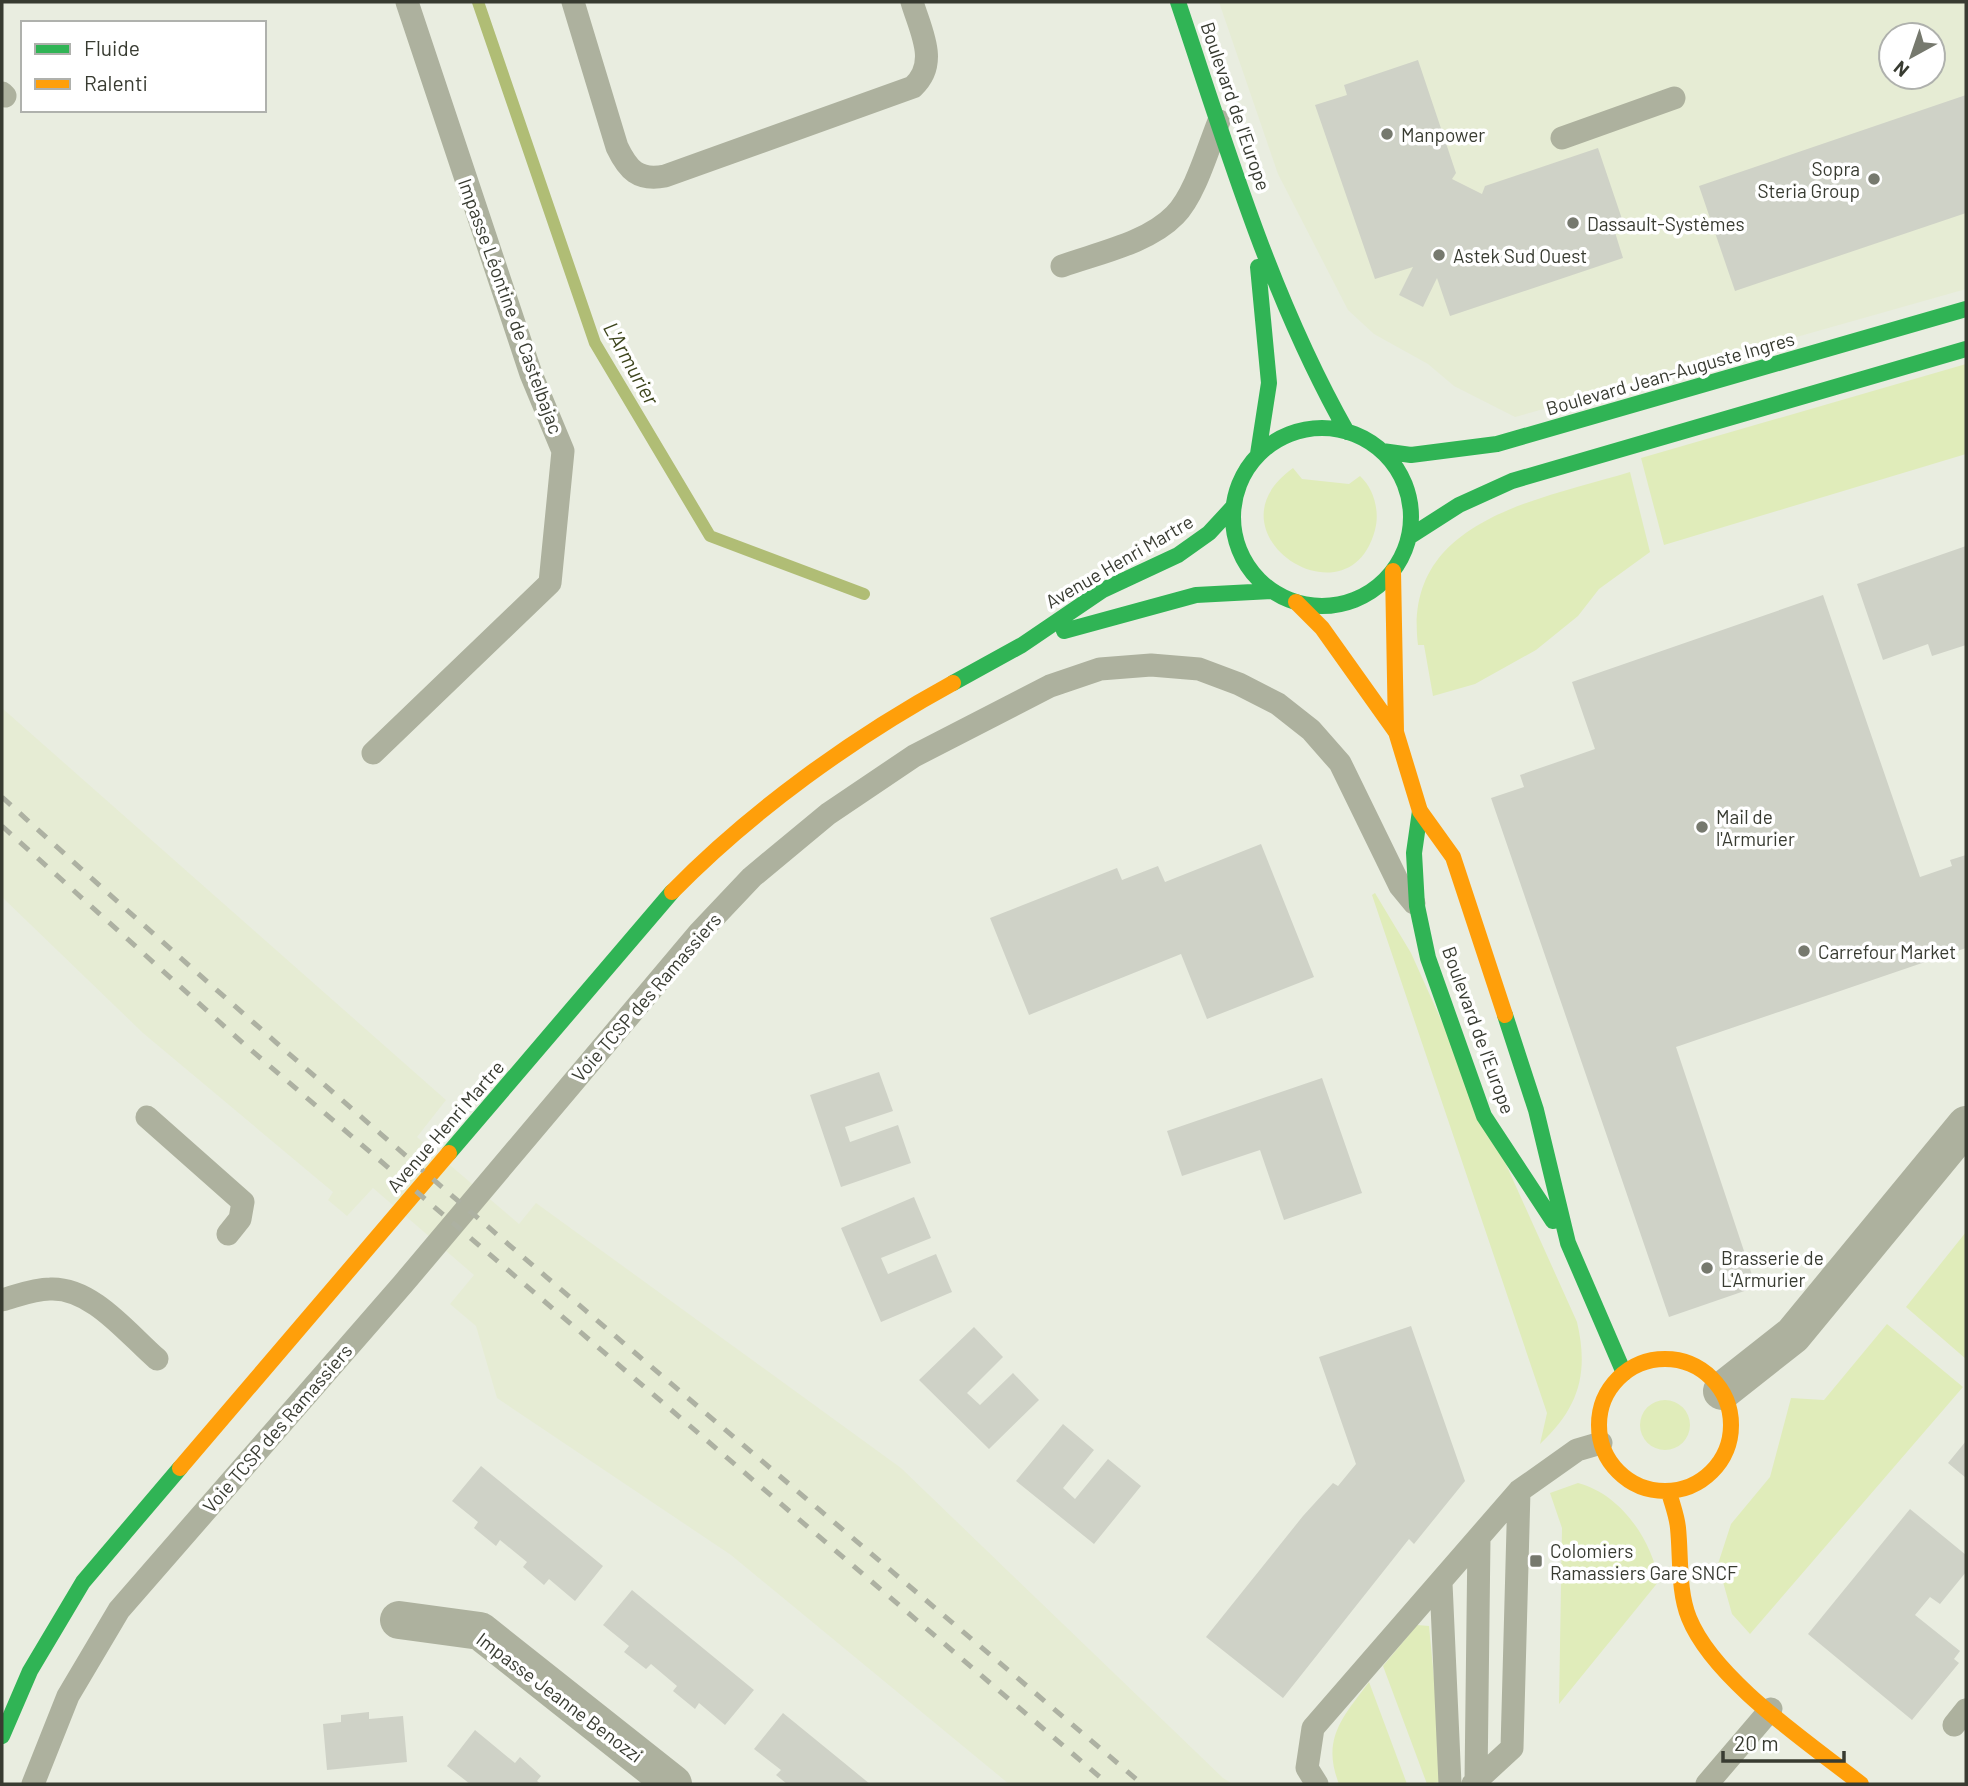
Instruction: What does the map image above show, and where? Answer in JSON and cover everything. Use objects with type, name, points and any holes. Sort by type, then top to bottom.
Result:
[{"type":"main road","name":"Boulevard de l'Europe","points":[[1178,2],[1253,223],[1313,372],[1347,432]]},
{"type":"main road","name":"Boulevard de l'Europe","points":[[1253,223],[1269,383],[1258,454]]},
{"type":"main road","name":"Boulevard Jean-Auguste Ingres","points":[[1382,451],[1411,455],[1497,444],[1966,309]]},
{"type":"main road","points":[[1409,537],[1445,511],[1512,481],[1966,349]]},
{"type":"main road","points":[[1324,428],[1347,432],[1382,451],[1397,469],[1407,491],[1411,513],[1409,537],[1393,570],[1379,586],[1350,601],[1317,606],[1296,603],[1272,591],[1254,575],[1241,555],[1234,532],[1233,507],[1237,488],[1258,454],[1277,439],[1300,430],[1324,428]]},
{"type":"main road","name":"Avenue Henri Martre","points":[[2,1736],[30,1671],[83,1582],[672,892],[716,847],[887,719],[1022,645],[1103,590],[1178,555],[1209,533],[1233,507]]},
{"type":"main road","name":"Boulevard de l'Europe","points":[[1393,570],[1396,732],[1420,810],[1453,857],[1536,1110],[1568,1243],[1624,1373]]},
{"type":"main road","name":"Avenue Henri Martre","points":[[1022,645],[1114,615],[1196,595],[1272,591]]},
{"type":"main road","name":"Boulevard de l'Europe","points":[[1296,603],[1322,628],[1396,732]]},
{"type":"main road","name":"Boulevard de l'Europe","points":[[1420,810],[1414,853],[1418,906],[1428,958],[1484,1116],[1568,1243]]},
{"type":"main road","points":[[1671,1359],[1691,1364],[1709,1375],[1722,1391],[1731,1417],[1729,1444],[1716,1468],[1695,1485],[1668,1492],[1651,1490],[1627,1479],[1608,1460],[1601,1443],[1598,1424],[1610,1387],[1624,1373],[1650,1360],[1671,1359]]},
{"type":"main road","points":[[1668,1492],[1678,1525],[1682,1581],[1694,1629],[1704,1649],[1861,1784]]},
{"type":"street","points":[[1722,1391],[1793,1335],[1966,1125]]},
{"type":"street","name":"Impasse Jeanne Benozzi","points":[[399,1620],[480,1631],[673,1784]]},
{"type":"lane","name":"Impasse Léontine de Castelbajac","points":[[373,752],[550,583],[563,451],[531,374],[407,2]]},
{"type":"lane","points":[[573,2],[625,164],[636,175],[650,178],[678,172],[913,87],[924,77],[928,63],[912,2]]},
{"type":"lane","points":[[1562,138],[1674,98]]},
{"type":"lane","points":[[1062,266],[1145,236],[1176,215],[1196,180],[1219,121]]},
{"type":"lane","name":"Voie TCSP des Ramassiers","points":[[33,1784],[68,1696],[118,1610],[393,1295],[699,933],[752,877],[828,814],[914,756],[1050,686],[1100,670],[1151,666],[1199,669],[1239,684],[1278,704],[1311,730],[1340,763],[1400,886],[1418,906]]},
{"type":"lane","points":[[147,1116],[243,1202],[240,1219],[228,1234]]},
{"type":"lane","points":[[2,1300],[51,1289],[77,1294],[93,1303],[157,1359]]},
{"type":"lane","points":[[1317,1784],[1307,1768],[1313,1728],[1519,1491],[1577,1450],[1601,1443]]},
{"type":"lane","points":[[1475,1783],[1512,1748],[1519,1491]]},
{"type":"lane","points":[[1475,1783],[1479,1538]]},
{"type":"lane","points":[[1441,1583],[1450,1784]]},
{"type":"lane","points":[[1707,1784],[1771,1709]]},
{"type":"shaded area","points":[[1219,2],[1966,2],[1966,289],[1515,417],[1454,386],[1428,364],[1374,334],[1348,310],[1278,174]]},
{"type":"shaded area","points":[[2,708],[446,1100],[417,1137],[519,1224],[536,1203],[901,1468],[1223,1778],[1233,1784],[1009,1784],[731,1555],[497,1398],[476,1326],[450,1304],[474,1275],[373,1188],[347,1216],[328,1200],[333,1192],[143,1033],[2,897]]},
{"type":"green space","points":[[1966,364],[1966,454],[1664,545],[1641,458]]},
{"type":"green space","points":[[1293,468],[1302,479],[1349,484],[1360,476],[1372,494],[1377,515],[1375,530],[1360,558],[1338,571],[1314,571],[1290,560],[1272,542],[1264,519],[1269,493]]},
{"type":"green space","points":[[1630,472],[1650,552],[1599,589],[1578,616],[1536,650],[1475,684],[1433,696],[1424,645],[1418,645],[1419,603],[1432,569],[1454,542],[1484,522],[1519,506]]},
{"type":"green space","points":[[1375,893],[1411,953],[1577,1322],[1582,1358],[1578,1389],[1564,1417],[1540,1444],[1547,1413],[1372,895]]},
{"type":"green space","points":[[1966,1232],[1966,1359],[1906,1307]]},
{"type":"green space","points":[[1887,1324],[1963,1387],[1750,1634],[1732,1614],[1718,1564],[1731,1524],[1770,1477],[1791,1398],[1824,1400]]},
{"type":"green space","points":[[1665,1400],[1683,1407],[1690,1425],[1683,1443],[1665,1450],[1647,1443],[1640,1425],[1647,1407]]},
{"type":"green space","points":[[1578,1483],[1607,1497],[1631,1520],[1649,1549],[1659,1581],[1559,1704],[1562,1528],[1550,1493]]},
{"type":"green space","points":[[1417,1625],[1429,1626],[1443,1772],[1440,1782],[1427,1784],[1383,1666]]},
{"type":"green space","points":[[1369,1682],[1407,1784],[1339,1784],[1332,1754],[1334,1741],[1343,1718]]},
{"type":"building","points":[[1418,60],[1456,173],[1452,179],[1482,194],[1485,186],[1598,148],[1623,222],[1613,226],[1623,258],[1450,316],[1437,278],[1423,307],[1399,295],[1413,267],[1375,279],[1315,105],[1347,95],[1344,85]]},
{"type":"building","points":[[1966,95],[1966,213],[1735,291],[1699,186]]},
{"type":"building","points":[[1966,546],[1966,645],[1932,656],[1928,644],[1883,660],[1857,584]]},
{"type":"building","name":"Mail de l'Armurier","points":[[1823,595],[1920,877],[1952,866],[1950,860],[1966,855],[1966,948],[1676,1047],[1756,1287],[1669,1317],[1491,798],[1524,787],[1520,775],[1595,749],[1572,682]]},
{"type":"building","points":[[1261,844],[1314,977],[1207,1019],[1181,954],[1029,1015],[990,918],[1117,868],[1122,880],[1158,866],[1165,882]]},
{"type":"building","points":[[879,1072],[893,1111],[845,1127],[850,1142],[898,1125],[911,1163],[841,1187],[810,1095]]},
{"type":"building","points":[[1322,1078],[1362,1193],[1284,1220],[1260,1150],[1182,1176],[1167,1131]]},
{"type":"building","points":[[914,1197],[931,1238],[881,1258],[888,1274],[936,1254],[952,1292],[881,1322],[841,1228]]},
{"type":"building","points":[[1411,1326],[1465,1481],[1414,1544],[1409,1539],[1283,1698],[1206,1637],[1303,1516],[1333,1483],[1338,1486],[1356,1464],[1319,1357]]},
{"type":"building","points":[[974,1327],[1003,1357],[967,1393],[980,1405],[1013,1373],[1039,1400],[989,1449],[919,1380]]},
{"type":"building","points":[[1063,1424],[1094,1450],[1063,1488],[1075,1499],[1108,1459],[1141,1486],[1094,1544],[1016,1481]]},
{"type":"building","points":[[1966,1441],[1966,1478],[1948,1463]]},
{"type":"building","points":[[481,1466],[603,1566],[575,1601],[549,1579],[544,1585],[523,1567],[527,1562],[500,1540],[496,1546],[474,1528],[478,1522],[452,1501]]},
{"type":"building","points":[[1910,1509],[1966,1555],[1966,1572],[1940,1604],[1930,1597],[1915,1615],[1960,1651],[1954,1659],[1959,1663],[1912,1720],[1808,1634]]},
{"type":"building","points":[[632,1590],[754,1690],[725,1725],[699,1703],[695,1709],[673,1691],[677,1686],[651,1664],[646,1669],[624,1652],[629,1646],[603,1625]]},
{"type":"building","points":[[369,1712],[369,1719],[403,1716],[407,1762],[327,1770],[323,1724],[341,1722],[341,1715]]},
{"type":"building","points":[[783,1713],[870,1784],[787,1784],[776,1775],[781,1770],[754,1749]]},
{"type":"building","points":[[475,1730],[515,1763],[520,1757],[541,1776],[537,1781],[541,1784],[470,1784],[447,1766]]},
{"type":"waterway","name":"L'Armurier","points":[[478,2],[595,343],[710,536],[864,594]]},
{"type":"railway","points":[[2,797],[425,1172],[1142,1784]]},
{"type":"railway","points":[[2,826],[244,1044],[1108,1784]]},
{"type":"traffic: fast","points":[[1178,2],[1252,222],[1273,276],[1295,329],[1347,432]]},
{"type":"traffic: fast","points":[[1258,267],[1269,383],[1258,454]]},
{"type":"traffic: fast","points":[[1382,451],[1411,455],[1497,444],[1966,309]]},
{"type":"traffic: fast","points":[[1409,537],[1459,505],[1512,481],[1966,349]]},
{"type":"traffic: fast","points":[[1322,428],[1356,435],[1385,454],[1404,483],[1411,517],[1404,551],[1385,580],[1356,599],[1322,606],[1288,599],[1259,580],[1240,551],[1233,517],[1240,483],[1259,454],[1288,435],[1322,428]]},
{"type":"traffic: fast","points":[[953,683],[1022,645],[1103,590],[1178,555],[1209,533],[1233,507]]},
{"type":"traffic: fast","points":[[1064,631],[1196,595],[1272,591]]},
{"type":"traffic: fast","points":[[1420,811],[1414,853],[1417,906],[1428,958],[1484,1116],[1553,1221]]},
{"type":"traffic: fast","points":[[449,1153],[672,892]]},
{"type":"traffic: fast","points":[[1505,1015],[1536,1110],[1568,1243],[1624,1373]]},
{"type":"traffic: fast","points":[[2,1736],[30,1671],[83,1582],[180,1468]]},
{"type":"traffic: slow","points":[[1393,571],[1396,732],[1420,811],[1453,857],[1505,1015]]},
{"type":"traffic: slow","points":[[1296,602],[1322,628],[1396,732]]},
{"type":"traffic: slow","points":[[672,892],[735,833],[805,777],[878,727],[953,683]]},
{"type":"traffic: slow","points":[[180,1468],[449,1153]]},
{"type":"traffic: slow","points":[[1665,1359],[1690,1364],[1712,1378],[1726,1400],[1731,1425],[1726,1450],[1712,1472],[1690,1486],[1665,1491],[1640,1486],[1618,1472],[1604,1450],[1599,1425],[1604,1400],[1618,1378],[1640,1364],[1665,1359]]},
{"type":"traffic: slow","points":[[1669,1492],[1677,1524],[1685,1608],[1701,1641],[1719,1664],[1765,1709],[1861,1784]]},
{"type":"place","name":"Manpower","points":[[1387,134]]},
{"type":"place","name":"Sopra Steria Group","points":[[1874,179]]},
{"type":"place","name":"Dassault-Systèmes","points":[[1573,223]]},
{"type":"place","name":"Astek Sud Ouest","points":[[1439,255]]},
{"type":"place","name":"Mail de l'Armurier","points":[[1702,827]]},
{"type":"place","name":"Carrefour Market","points":[[1804,951]]},
{"type":"place","name":"Brasserie de L'Armurier","points":[[1707,1268]]},
{"type":"place","name":"Colomiers Ramassiers Gare SNCF","points":[[1536,1561]]}]
